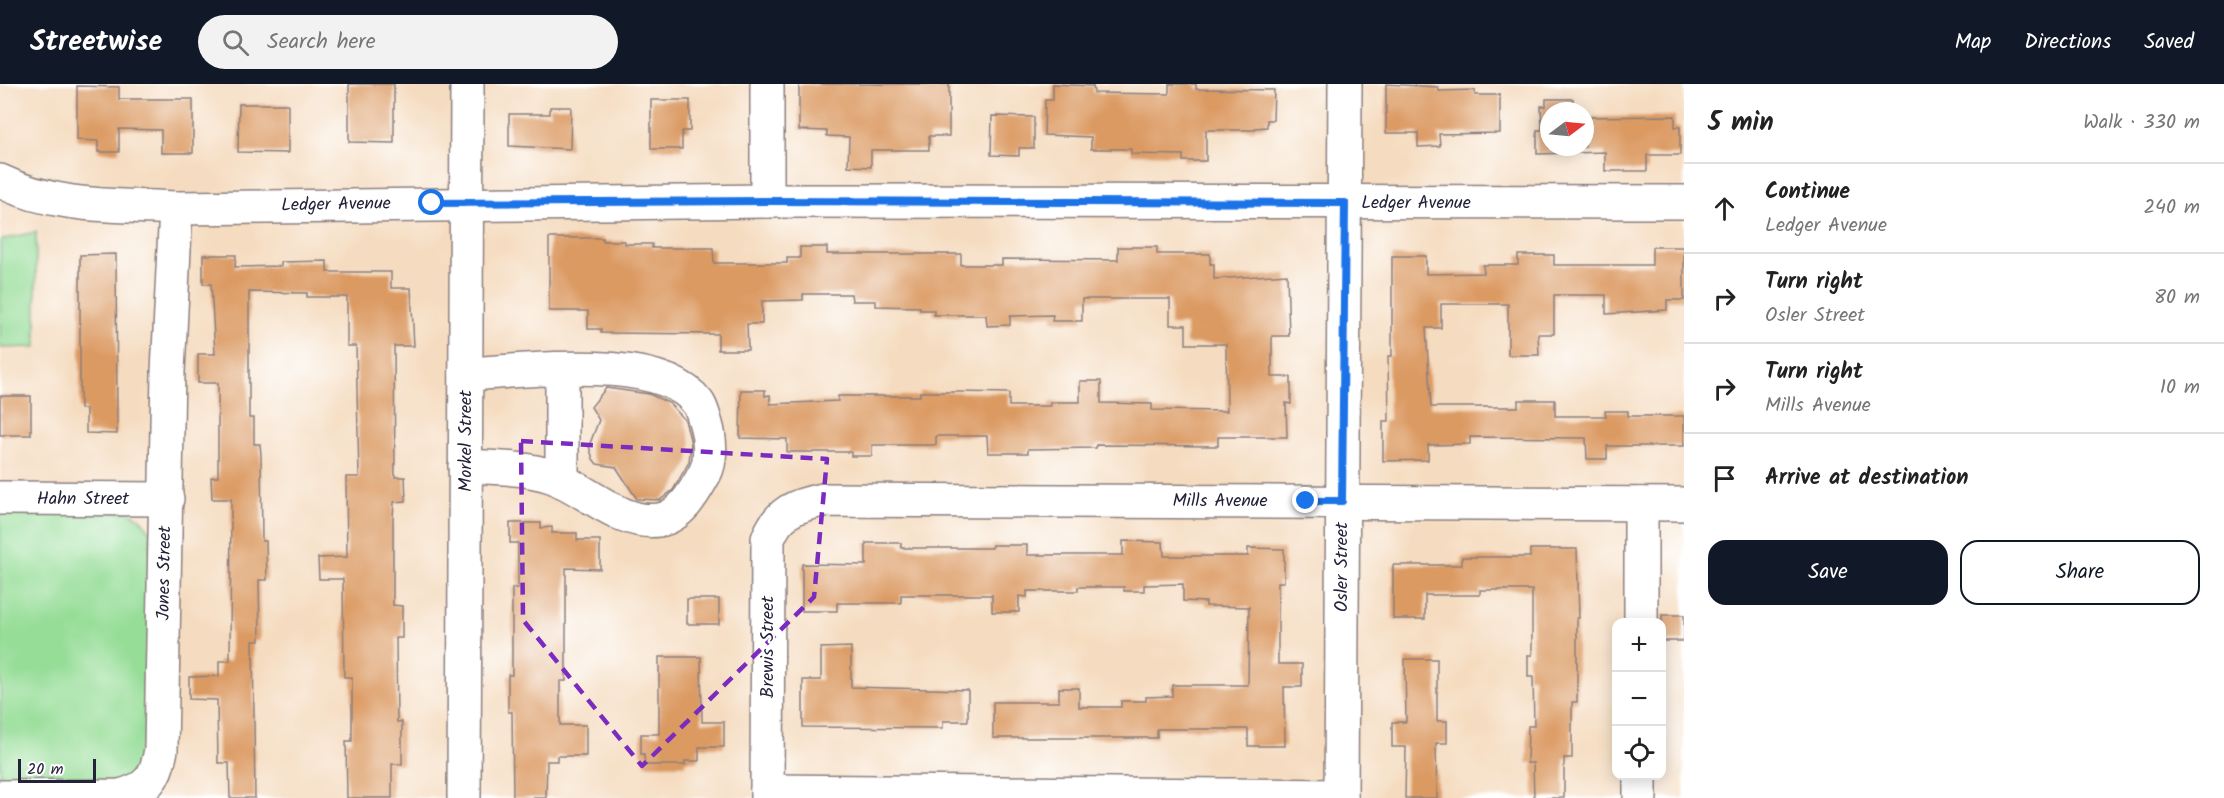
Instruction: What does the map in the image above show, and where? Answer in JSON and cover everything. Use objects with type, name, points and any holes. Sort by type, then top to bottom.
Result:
[{"type":"street","name":"Morkel Street","points":[[464,798],[467,84]]},
{"type":"street","points":[[767,84],[767,201]]},
{"type":"street","name":"Osler Street","points":[[1341,797],[1345,84]]},
{"type":"street","name":"Ledger Avenue","points":[[0,181],[45,198],[81,204],[176,208],[767,201],[1684,202]]},
{"type":"street","name":"Jones Street","points":[[0,797],[120,796],[134,792],[148,783],[158,769],[161,750],[168,372],[176,208]]},
{"type":"street","points":[[465,466],[536,471],[562,481],[617,511],[641,519],[659,520],[675,514],[694,491],[708,467],[709,433],[699,403],[681,388],[656,375],[610,368],[466,374]]},
{"type":"street","points":[[562,370],[562,481]]},
{"type":"street","name":"Hahn Street","points":[[0,498],[167,499]]},
{"type":"street","name":"Mills Avenue","points":[[794,508],[823,500],[1684,504]]},
{"type":"street","points":[[1641,504],[1641,618]]},
{"type":"street","name":"Brewis Street","points":[[767,795],[768,539],[774,524],[783,514],[794,508]]},
{"type":"street","points":[[1640,798],[1641,780]]},
{"type":"street","points":[[767,795],[1341,797]]},
{"type":"highlighted area","points":[[521,441],[827,459],[814,597],[642,766],[523,620]]},
{"type":"green space","points":[[36,232],[36,347],[0,348],[0,240]]},
{"type":"green space","points":[[0,511],[129,512],[139,517],[151,533],[151,747],[142,765],[130,776],[116,781],[0,782]]},
{"type":"building","points":[[349,84],[394,84],[394,143],[349,142]]},
{"type":"building","points":[[799,84],[949,84],[949,136],[929,136],[929,150],[871,150],[871,167],[848,166],[849,137],[827,136],[827,131],[799,130]]},
{"type":"building","points":[[1053,84],[1093,86],[1094,93],[1169,94],[1169,84],[1196,84],[1196,89],[1274,90],[1273,120],[1267,120],[1267,127],[1255,128],[1255,130],[1206,130],[1206,161],[1183,161],[1183,155],[1131,154],[1131,149],[1091,149],[1091,137],[1044,135],[1045,100],[1053,100]]},
{"type":"building","points":[[1386,84],[1438,87],[1439,91],[1475,90],[1475,95],[1500,95],[1500,133],[1439,134],[1440,146],[1418,147],[1418,133],[1386,133]]},
{"type":"building","points":[[77,86],[119,87],[119,99],[193,99],[193,153],[161,153],[161,130],[119,129],[119,152],[98,152],[98,141],[77,140]]},
{"type":"building","points":[[1546,99],[1573,99],[1573,102],[1546,102]]},
{"type":"building","points":[[651,100],[690,100],[690,131],[682,131],[682,149],[651,149]]},
{"type":"building","points":[[239,104],[288,104],[288,153],[238,152]]},
{"type":"building","points":[[550,107],[571,107],[570,149],[509,146],[509,114],[550,114]]},
{"type":"building","points":[[992,116],[1034,117],[1034,148],[1019,148],[1019,156],[991,155]]},
{"type":"building","points":[[1675,116],[1675,127],[1680,127],[1680,155],[1647,155],[1647,171],[1605,171],[1605,152],[1594,152],[1594,117]]},
{"type":"building","points":[[1537,130],[1540,130],[1540,154],[1537,154]]},
{"type":"building","points":[[549,238],[603,238],[603,241],[625,241],[625,244],[652,244],[652,248],[713,248],[714,263],[787,263],[787,258],[800,258],[800,247],[827,247],[827,254],[961,254],[961,265],[1002,265],[1002,259],[1118,260],[1118,247],[1157,247],[1157,254],[1210,254],[1210,264],[1214,264],[1214,279],[1287,274],[1289,336],[1272,336],[1272,377],[1291,377],[1291,404],[1286,403],[1287,437],[1218,437],[1218,446],[1096,445],[1096,448],[1028,449],[1028,453],[988,453],[987,436],[936,436],[936,445],[872,445],[872,456],[851,456],[851,452],[787,452],[787,439],[740,438],[741,390],[765,390],[765,396],[770,395],[770,404],[838,401],[838,396],[920,396],[920,392],[960,392],[1009,393],[1009,406],[1050,406],[1050,402],[1080,402],[1080,381],[1101,381],[1101,403],[1152,404],[1152,410],[1227,411],[1226,344],[1186,344],[1186,325],[1170,325],[1170,299],[1082,299],[1082,321],[1052,321],[1053,315],[1010,316],[1010,325],[987,326],[986,315],[934,315],[934,310],[920,310],[920,307],[876,306],[876,301],[852,301],[851,294],[803,294],[803,300],[762,301],[762,324],[747,324],[748,350],[718,350],[718,334],[601,333],[601,329],[588,329],[588,311],[549,311]]},
{"type":"building","points":[[1652,247],[1684,247],[1684,300],[1667,300],[1667,310],[1606,314],[1606,295],[1554,295],[1554,334],[1538,334],[1539,355],[1508,355],[1508,304],[1441,304],[1441,328],[1426,328],[1431,407],[1518,407],[1518,400],[1555,400],[1555,416],[1606,416],[1605,411],[1628,411],[1628,416],[1684,416],[1684,446],[1607,446],[1607,459],[1587,459],[1586,438],[1470,437],[1470,444],[1428,445],[1428,460],[1383,461],[1383,421],[1389,421],[1388,356],[1392,356],[1392,256],[1426,256],[1426,274],[1484,273],[1483,265],[1518,265],[1518,255],[1554,255],[1554,265],[1652,265]]},
{"type":"building","points":[[116,254],[117,434],[86,433],[86,409],[80,409],[80,255]]},
{"type":"building","points":[[203,255],[236,255],[235,267],[281,266],[281,262],[327,261],[327,272],[391,272],[391,288],[411,288],[414,346],[394,346],[395,477],[405,477],[406,501],[394,502],[393,518],[393,605],[402,606],[402,638],[396,638],[397,722],[402,722],[402,764],[392,764],[392,798],[347,798],[346,741],[352,741],[352,677],[344,677],[343,579],[319,579],[318,558],[347,557],[346,477],[359,477],[356,346],[347,346],[347,297],[307,297],[307,293],[249,292],[249,418],[254,418],[254,444],[260,444],[262,541],[266,541],[267,580],[259,580],[260,641],[253,641],[255,798],[230,798],[229,763],[218,763],[217,700],[189,699],[189,677],[219,676],[219,661],[230,661],[231,499],[212,499],[211,477],[218,477],[218,383],[198,383],[198,354],[215,354],[211,284],[203,284]]},
{"type":"building","points":[[606,388],[649,394],[669,403],[685,420],[691,443],[689,462],[673,490],[660,500],[637,499],[616,467],[597,464],[593,459],[589,446],[599,420],[591,407]]},
{"type":"building","points":[[0,396],[31,396],[31,435],[0,435]]},
{"type":"building","points":[[510,523],[541,523],[541,528],[552,527],[552,533],[577,533],[577,540],[600,540],[600,569],[566,568],[566,681],[560,681],[560,725],[586,725],[586,756],[557,756],[557,761],[547,761],[546,798],[513,798],[512,712],[508,712],[508,675],[512,675],[512,588],[518,588],[518,543],[510,543]]},
{"type":"building","points":[[1123,541],[1163,542],[1164,556],[1248,556],[1248,548],[1284,549],[1284,582],[1278,582],[1278,664],[1302,664],[1302,687],[1284,687],[1285,746],[1248,746],[1248,729],[1157,729],[1157,738],[993,738],[993,702],[1059,702],[1059,688],[1079,688],[1079,707],[1121,707],[1121,701],[1146,701],[1146,697],[1172,696],[1172,685],[1248,685],[1249,607],[1206,606],[1206,602],[1183,601],[1183,584],[1144,585],[1144,591],[1124,591],[1124,587],[1078,587],[1078,591],[1027,591],[1027,597],[1019,596],[1019,612],[992,612],[992,595],[901,595],[901,603],[837,603],[837,611],[802,611],[802,564],[866,565],[866,543],[901,543],[901,548],[992,548],[992,545],[1027,545],[1027,555],[1123,555]]},
{"type":"building","points":[[1530,549],[1577,549],[1579,618],[1577,618],[1577,702],[1572,702],[1572,758],[1564,758],[1564,798],[1534,798],[1533,763],[1527,763],[1528,726],[1534,726],[1533,677],[1528,677],[1528,655],[1532,655],[1532,590],[1480,590],[1480,595],[1425,595],[1425,619],[1393,619],[1393,565],[1462,565],[1462,557],[1530,557]]},
{"type":"building","points":[[687,599],[719,599],[719,624],[687,624]]},
{"type":"building","points":[[1662,615],[1684,615],[1684,641],[1666,641],[1666,618],[1662,618]]},
{"type":"building","points":[[851,647],[851,687],[968,690],[968,721],[943,721],[943,728],[803,727],[803,680],[821,680],[821,648]]},
{"type":"building","points":[[659,657],[701,657],[702,722],[724,722],[724,747],[699,747],[699,761],[685,761],[685,765],[645,765],[644,754],[641,754],[641,734],[659,734]]},
{"type":"building","points":[[1405,659],[1437,659],[1437,721],[1447,721],[1447,743],[1436,743],[1437,798],[1405,798],[1406,747],[1392,747],[1392,722],[1406,722]]},
{"type":"route","points":[[432,203],[767,201],[1345,203],[1342,501],[1306,501]]}]
